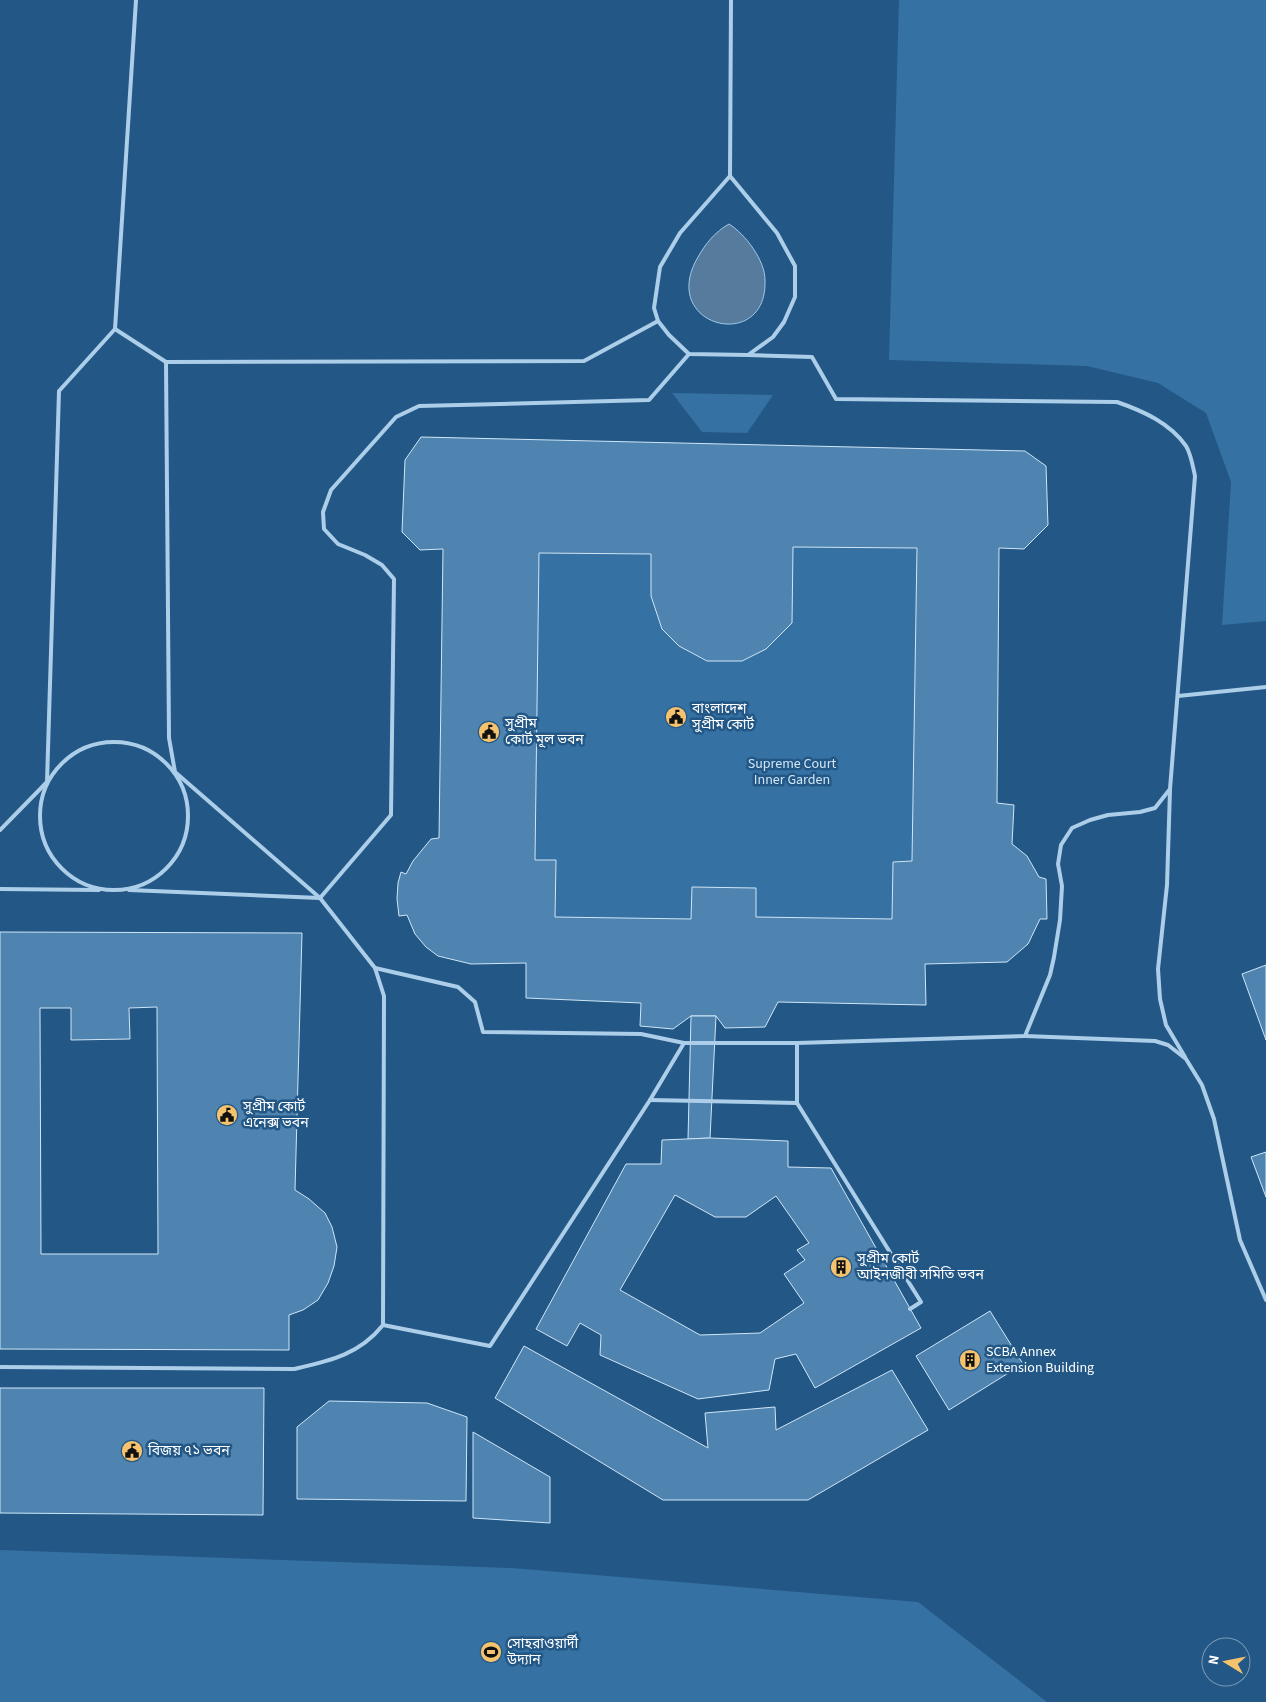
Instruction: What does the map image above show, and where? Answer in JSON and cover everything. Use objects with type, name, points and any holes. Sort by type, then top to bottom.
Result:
[{"type":"lane","points":[[103,890],[81,884],[62,870],[48,851],[40,828],[40,805],[47,782],[59,391],[115,329],[136,0]]},
{"type":"lane","points":[[731,0],[730,176],[777,233],[795,266],[795,297],[784,322],[773,337],[748,355]]},
{"type":"lane","points":[[730,176],[680,233],[660,268],[654,308],[658,322],[689,354],[812,357],[836,399],[1117,402],[1142,411],[1168,427],[1187,447],[1195,476],[1170,789],[1166,885],[1158,969],[1160,999],[1166,1025],[1202,1085],[1211,1110],[1240,1240],[1266,1300]]},
{"type":"lane","points":[[115,329],[166,362],[584,361],[658,322]]},
{"type":"lane","points":[[320,898],[391,815],[394,579],[382,565],[365,555],[338,544],[324,529],[323,512],[331,490],[396,417],[419,406],[649,400],[689,354]]},
{"type":"lane","points":[[130,890],[149,882],[166,870],[179,853],[187,833],[189,812],[185,790],[175,772],[169,738],[166,362]]},
{"type":"lane","points":[[1178,696],[1266,687]]},
{"type":"lane","points":[[0,830],[47,782],[63,761],[84,747],[108,741],[134,744],[157,754],[175,772],[320,898],[375,968],[384,996],[383,1324],[372,1338],[352,1351],[326,1361],[294,1369],[0,1367]]},
{"type":"lane","points":[[1025,1036],[1050,975],[1054,957],[1060,920],[1062,886],[1058,864],[1061,845],[1072,828],[1108,815],[1140,812],[1155,808],[1170,789]]},
{"type":"lane","points":[[0,889],[130,890],[320,898]]},
{"type":"lane","points":[[375,968],[458,987],[475,1002],[483,1032],[641,1034],[684,1043],[797,1043],[1025,1036],[1155,1041],[1168,1045],[1186,1059]]},
{"type":"lane","points":[[383,1324],[490,1346],[650,1100],[684,1043]]},
{"type":"lane","points":[[797,1043],[797,1103],[921,1302],[910,1309]]},
{"type":"lane","points":[[650,1100],[797,1103]]},
{"type":"green space","points":[[899,0],[1266,0],[1266,621],[1222,625],[1231,482],[1206,413],[1158,383],[1087,366],[889,360]]},
{"type":"green space","points":[[672,393],[773,395],[747,433],[702,432]]},
{"type":"green space","name":"Supreme Court Inner Garden","points":[[793,547],[917,548],[912,861],[893,862],[892,919],[756,917],[756,888],[692,887],[691,919],[555,917],[556,860],[535,860],[539,553],[651,554],[651,596],[662,629],[679,646],[706,661],[742,661],[766,649]]},
{"type":"green space","name":"সোহরাওয়ার্দী উদ্যান","points":[[0,1550],[512,1568],[918,1602],[1047,1702],[0,1702]]},
{"type":"shaded area","points":[[729,224],[753,248],[762,264],[765,280],[761,303],[750,317],[734,324],[717,322],[702,315],[692,301],[689,281],[704,247],[715,234]]},
{"type":"building","name":"সুপ্রীম কোর্ট মূল ভবন","points":[[421,437],[1025,451],[1046,466],[1048,525],[1024,549],[999,548],[997,803],[1014,805],[1012,844],[1027,856],[1039,877],[1046,879],[1047,919],[1040,919],[1028,944],[1007,962],[925,964],[926,1005],[778,1002],[765,1027],[725,1028],[716,1016],[691,1016],[673,1029],[640,1026],[641,1003],[526,998],[526,963],[471,964],[438,956],[426,947],[415,934],[407,915],[399,916],[397,899],[401,872],[406,874],[413,861],[431,839],[439,838],[443,549],[420,550],[402,532],[405,460]],"holes":[[[793,547],[917,548],[912,861],[893,862],[892,919],[756,917],[756,888],[692,887],[691,919],[555,917],[556,860],[535,860],[539,553],[651,554],[651,596],[662,629],[679,646],[707,661],[742,661],[766,649],[792,623]]]},
{"type":"building","name":"সুপ্রীম কোর্ট এনেক্স ভবন","points":[[0,932],[302,933],[295,1190],[325,1213],[332,1227],[337,1247],[334,1266],[328,1283],[318,1300],[303,1310],[289,1315],[289,1350],[0,1349]],"holes":[[[157,1007],[158,1254],[41,1254],[40,1008],[71,1008],[71,1040],[130,1039],[129,1008]]]},
{"type":"building","points":[[1266,965],[1266,1040],[1242,974]]},
{"type":"building","points":[[691,1016],[716,1016],[710,1138],[688,1139]]},
{"type":"building","name":"সুপ্রীম কোর্ট আইনজীবী সমিতি ভবন","points":[[710,1138],[788,1141],[788,1167],[831,1168],[921,1328],[815,1388],[796,1354],[775,1359],[769,1390],[698,1399],[600,1355],[601,1335],[580,1323],[567,1346],[536,1329],[626,1164],[661,1164],[662,1140]],"holes":[[[675,1195],[715,1217],[746,1217],[776,1196],[809,1243],[797,1250],[805,1260],[784,1274],[804,1303],[760,1333],[700,1335],[620,1290]]]},
{"type":"building","points":[[1266,1152],[1266,1197],[1251,1157]]},
{"type":"building","name":"SCBA Annex Extension Building","points":[[990,1311],[1023,1364],[949,1410],[916,1356]]},
{"type":"building","points":[[524,1346],[708,1448],[705,1413],[775,1407],[776,1430],[892,1370],[928,1430],[808,1500],[663,1500],[495,1398]]},
{"type":"building","name":"বিজয় ৭১ ভবন","points":[[0,1388],[264,1388],[263,1515],[0,1513]]},
{"type":"building","points":[[329,1401],[427,1403],[467,1417],[466,1501],[297,1499],[297,1427]]},
{"type":"building","points":[[473,1432],[550,1477],[550,1523],[473,1518]]},
{"type":"place","name":"বাংলাদেশ সুপ্রীম কোর্ট","points":[[676,717]]},
{"type":"place","name":"সুপ্রীম কোর্ট মূল ভবন","points":[[489,732]]},
{"type":"place","name":"সুপ্রীম কোর্ট এনেক্স ভবন","points":[[227,1115]]},
{"type":"place","name":"সুপ্রীম কোর্ট আইনজীবী সমিতি ভবন","points":[[841,1267]]},
{"type":"place","name":"SCBA Annex Extension Building","points":[[970,1360]]},
{"type":"place","name":"বিজয় ৭১ ভবন","points":[[132,1451]]},
{"type":"place","name":"সোহরাওয়ার্দী উদ্যান","points":[[491,1652]]}]
